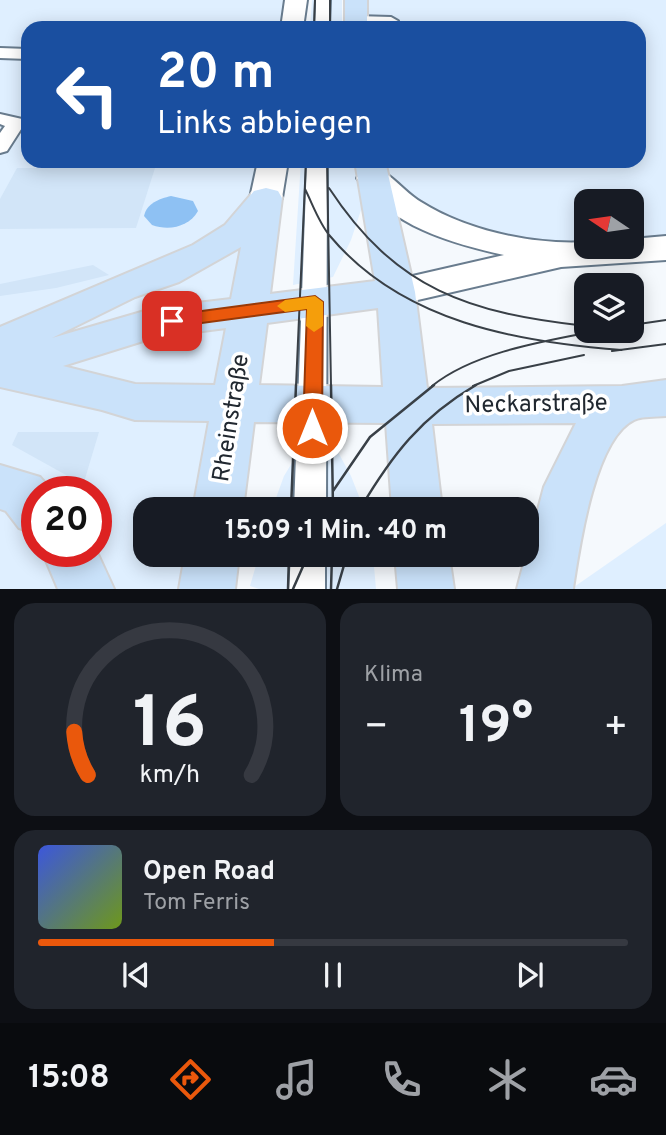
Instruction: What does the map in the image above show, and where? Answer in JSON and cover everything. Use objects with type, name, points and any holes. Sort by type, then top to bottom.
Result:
[{"type":"main road","points":[[293,21],[296,0]]},
{"type":"main road","name":"Rheinstraße","points":[[220,497],[272,168]]},
{"type":"main road","points":[[371,169],[388,197],[447,228],[494,242],[561,255]]},
{"type":"main road","points":[[371,169],[396,292],[416,497]]},
{"type":"main road","points":[[0,345],[122,288],[166,273],[205,253],[237,233],[266,198]]},
{"type":"main road","points":[[0,370],[155,323],[396,292],[561,255],[666,248]]},
{"type":"main road","name":"Neckarstraße","points":[[0,370],[102,392],[135,402],[407,405],[644,401]]},
{"type":"main road","points":[[545,589],[558,522],[581,456],[597,428],[644,401]]},
{"type":"main road","points":[[0,487],[21,493]]},
{"type":"main road","points":[[76,567],[86,589]]},
{"type":"main road","points":[[207,589],[210,567]]},
{"type":"main road","points":[[423,567],[425,589]]},
{"type":"lane","points":[[322,21],[323,0]]},
{"type":"lane","points":[[356,16],[391,21]]},
{"type":"lane","points":[[0,53],[21,54]]},
{"type":"lane","points":[[0,119],[16,123],[0,147]]},
{"type":"lane","points":[[310,497],[317,168]]},
{"type":"lane","points":[[307,589],[308,567]]},
{"type":"shaded area","points":[[0,0],[290,0],[287,21],[21,21],[21,168],[266,168],[208,497],[133,497],[133,567],[196,567],[192,589],[0,589]]},
{"type":"shaded area","points":[[312,0],[342,0],[342,21],[310,21]]},
{"type":"shaded area","points":[[356,0],[666,0],[666,248],[644,249],[644,189],[574,189],[574,254],[561,255],[448,228],[378,168],[646,168],[646,21],[356,21]]},
{"type":"shaded area","points":[[17,168],[155,168],[136,228],[0,229],[0,199]]},
{"type":"shaded area","points":[[301,168],[357,168],[364,201],[351,240],[333,277],[293,285]]},
{"type":"shaded area","points":[[93,265],[109,275],[56,288],[0,296],[0,284]]},
{"type":"shaded area","points":[[18,432],[99,432],[86,476],[67,476],[12,445]]},
{"type":"shaded area","points":[[317,439],[338,452],[359,497],[276,497],[284,476],[301,448]]},
{"type":"shaded area","points":[[666,523],[666,589],[574,589],[574,587]]},
{"type":"shaded area","points":[[256,567],[374,567],[376,589],[259,589],[250,586]]},
{"type":"water","points":[[171,196],[193,201],[198,211],[189,221],[178,226],[165,228],[152,225],[144,216],[148,208],[158,200]]},
{"type":"tram line","points":[[314,21],[315,0]]},
{"type":"tram line","points":[[330,0],[330,21]]},
{"type":"tram line","points":[[296,386],[306,168]]},
{"type":"tram line","points":[[327,168],[328,234]]},
{"type":"tram line","points":[[329,188],[354,223],[381,251],[409,273],[439,290],[471,304],[506,313],[574,325]]},
{"type":"tram line","points":[[305,189],[328,234]]},
{"type":"tram line","points":[[328,234],[359,265],[391,289],[426,308],[502,333],[546,341]]},
{"type":"tram line","points":[[328,234],[331,386]]},
{"type":"tram line","points":[[644,323],[666,320]]},
{"type":"tram line","points":[[546,341],[574,336]]},
{"type":"tram line","points":[[432,386],[468,364],[511,349],[546,341]]},
{"type":"tram line","points":[[546,341],[621,350]]},
{"type":"tram line","points":[[621,350],[666,344]]},
{"type":"tram line","points":[[612,351],[621,350]]},
{"type":"tram line","points":[[473,386],[509,371],[584,355]]},
{"type":"tram line","points":[[291,497],[296,385]]},
{"type":"tram line","points":[[331,385],[333,497]]},
{"type":"tram line","points":[[333,491],[370,437],[434,385]]},
{"type":"tram line","points":[[368,497],[409,439],[439,410],[476,385]]},
{"type":"tram line","points":[[288,589],[289,567]]},
{"type":"tram line","points":[[293,589],[303,567]]},
{"type":"tram line","points":[[331,589],[332,567]]},
{"type":"tram line","points":[[337,589],[343,567]]},
{"type":"slow traffic","points":[[285,306],[315,302],[314,326]]},
{"type":"route","points":[[172,321],[315,302],[312,428]]}]
